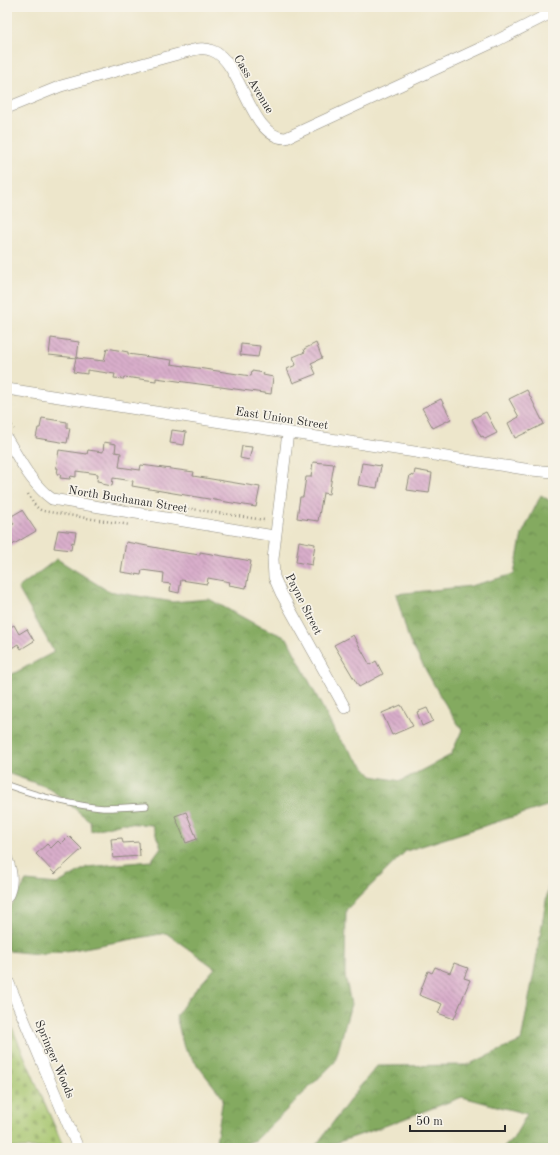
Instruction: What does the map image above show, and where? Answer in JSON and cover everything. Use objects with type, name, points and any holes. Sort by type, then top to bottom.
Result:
[{"type":"street","name":"Cass Avenue","points":[[7,108],[61,86],[189,50],[203,48],[218,53],[222,57],[230,68],[253,111],[267,131],[276,137],[286,138],[489,44],[553,12]]},
{"type":"street","name":"East Union Street","points":[[7,389],[531,470],[553,472]]},
{"type":"street","name":"Payne Street","points":[[288,432],[274,536],[273,568],[277,585],[345,708]]},
{"type":"street","name":"North Buchanan Street","points":[[7,439],[36,483],[43,492],[52,499],[274,536]]},
{"type":"street","points":[[7,858],[11,877],[11,889],[7,897]]},
{"type":"street","name":"Springer Woods","points":[[7,979],[78,1148]]},
{"type":"lane","points":[[7,785],[36,796],[103,808],[146,806]]},
{"type":"path","points":[[7,418],[16,432]]},
{"type":"path","points":[[156,503],[264,520]]},
{"type":"green space","points":[[541,495],[553,503],[553,804],[406,851],[346,910],[345,975],[351,1004],[335,1062],[256,1140],[233,1148],[215,1148],[223,1098],[184,1048],[176,1016],[190,996],[215,968],[166,933],[73,950],[38,954],[9,951],[7,948],[7,913],[26,881],[57,884],[87,867],[151,861],[161,847],[152,825],[122,823],[91,831],[90,821],[49,788],[7,773],[7,677],[54,652],[18,588],[57,559],[108,591],[173,602],[209,599],[255,624],[287,638],[337,736],[372,776],[401,781],[451,755],[462,730],[442,699],[409,640],[396,594],[471,586],[514,574],[522,534]]},
{"type":"green space","points":[[553,872],[553,1148],[503,1148],[513,1139],[527,1114],[462,1097],[374,1130],[321,1148],[314,1148],[377,1066],[467,1065],[521,1041],[550,877]]},
{"type":"green space","points":[[7,1016],[64,1148],[7,1148]]},
{"type":"building","points":[[51,338],[79,342],[77,358],[49,355]]},
{"type":"building","points":[[316,343],[322,358],[311,363],[316,374],[293,383],[287,369],[296,365],[293,357],[305,352],[304,349]]},
{"type":"building","points":[[241,344],[260,346],[258,357],[240,355]]},
{"type":"building","points":[[107,348],[128,352],[128,354],[172,360],[171,364],[251,376],[252,371],[264,373],[263,375],[273,377],[271,394],[156,378],[156,381],[124,377],[124,379],[114,378],[115,374],[87,370],[87,374],[73,372],[76,358],[104,361]]},
{"type":"building","points":[[527,390],[544,424],[515,438],[508,423],[519,417],[509,399]]},
{"type":"building","points":[[441,399],[451,419],[433,428],[422,408]]},
{"type":"building","points":[[486,412],[497,433],[485,439],[483,436],[481,437],[472,419]]},
{"type":"building","points":[[42,418],[67,422],[67,428],[70,428],[67,443],[36,438]]},
{"type":"building","points":[[172,430],[186,432],[184,445],[170,443]]},
{"type":"building","points":[[104,442],[116,444],[115,452],[121,453],[119,467],[140,470],[141,465],[194,472],[193,476],[260,487],[256,507],[132,486],[133,481],[113,478],[112,486],[102,484],[102,482],[97,481],[98,474],[76,471],[76,477],[71,476],[70,479],[60,478],[61,474],[57,474],[58,468],[56,468],[59,450],[87,454],[88,450],[103,452]]},
{"type":"building","points":[[242,446],[252,447],[249,460],[240,458]]},
{"type":"building","points":[[313,462],[334,464],[329,494],[323,493],[318,521],[297,518],[300,497],[303,497],[306,477],[311,477]]},
{"type":"building","points":[[362,463],[381,466],[377,488],[358,485]]},
{"type":"building","points":[[415,470],[432,473],[429,493],[407,490],[410,475],[414,476]]},
{"type":"building","points":[[22,510],[36,531],[7,548],[7,528],[14,524],[10,517]]},
{"type":"building","points":[[58,530],[76,532],[71,550],[54,548]]},
{"type":"building","points":[[299,541],[315,544],[312,565],[296,562]]},
{"type":"building","points":[[126,542],[179,552],[200,555],[200,552],[251,561],[246,588],[229,585],[230,582],[208,578],[207,584],[181,580],[179,593],[170,591],[171,584],[163,583],[164,573],[142,570],[141,575],[121,572]]},
{"type":"building","points":[[14,625],[19,634],[27,629],[34,641],[21,649],[18,644],[7,651],[7,629]]},
{"type":"building","points":[[353,635],[370,665],[376,661],[383,674],[359,687],[334,645]]},
{"type":"building","points":[[401,705],[413,726],[392,735],[382,713]]},
{"type":"building","points":[[427,708],[433,721],[422,726],[417,712]]},
{"type":"building","points":[[186,812],[197,839],[186,843],[175,816]]},
{"type":"building","points":[[69,836],[82,849],[55,874],[36,854],[47,844],[51,848],[58,841],[61,844]]},
{"type":"building","points":[[122,838],[123,843],[139,842],[140,856],[113,858],[111,839]]},
{"type":"building","points":[[454,963],[468,968],[464,978],[470,980],[454,1019],[438,1013],[442,1004],[419,995],[428,971],[432,973],[435,967],[450,973]]}]
